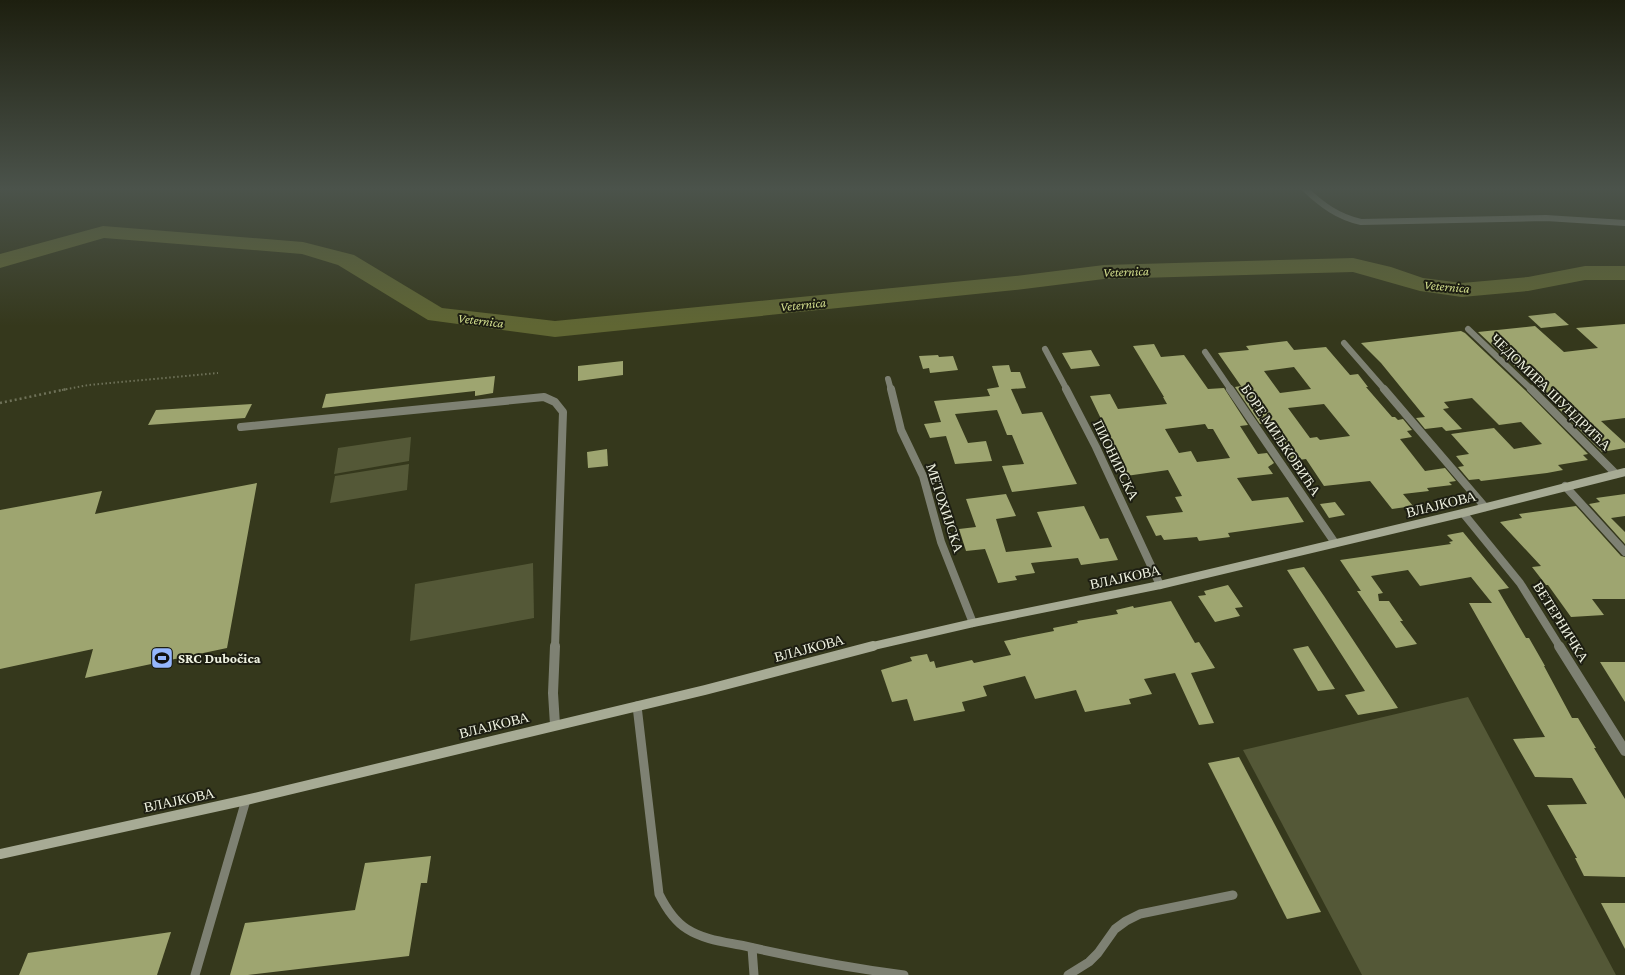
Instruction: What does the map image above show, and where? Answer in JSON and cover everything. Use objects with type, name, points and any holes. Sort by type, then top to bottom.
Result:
[{"type":"main road","name":"ВЛАЈКОВА","points":[[0,854],[246,800],[637,706],[848,652],[973,623],[1160,585],[1485,508],[1565,486],[1621,474]]},
{"type":"street","name":"ЧЕДОМИРА ШУНДРИЋА","points":[[1468,329],[1621,474]]},
{"type":"street","points":[[1344,343],[1485,508]]},
{"type":"street","name":"ПИОНИРСКА","points":[[1046,349],[1096,447],[1160,585]]},
{"type":"street","name":"БОРЕ МИЉКОВИЋА","points":[[1205,352],[1335,543]]},
{"type":"street","name":"МЕТОХИЈСКА","points":[[888,379],[901,430],[923,476],[941,542],[973,623]]},
{"type":"street","points":[[241,427],[544,397],[555,402],[564,412],[552,693],[555,725]]},
{"type":"street","points":[[1565,486],[1625,552]]},
{"type":"street","name":"ВЕТЕРНИЧКА","points":[[1463,513],[1520,583],[1622,740],[1625,751]]},
{"type":"lane","points":[[637,706],[659,894],[665,907],[679,923],[693,933],[752,948],[832,964],[904,975]]},
{"type":"lane","points":[[195,975],[246,800]]},
{"type":"lane","points":[[1068,975],[1089,962],[1098,953],[1115,929],[1126,920],[1140,914],[1233,895]]},
{"type":"lane","points":[[752,948],[754,975]]},
{"type":"path","points":[[0,403],[89,385],[218,373]]},
{"type":"green space","points":[[411,437],[409,461],[334,474],[338,448]]},
{"type":"green space","points":[[409,464],[407,490],[330,503],[335,476]]},
{"type":"green space","points":[[533,563],[534,618],[410,641],[415,584]]},
{"type":"green space","points":[[1468,697],[1616,975],[1362,975],[1243,750]]},
{"type":"building","points":[[1555,313],[1569,325],[1541,328],[1528,316]]},
{"type":"building","points":[[1625,324],[1625,418],[1601,421],[1625,443],[1625,448],[1602,452],[1535,385],[1478,332],[1535,326],[1564,352],[1598,348],[1576,328]]},
{"type":"building","points":[[1461,331],[1465,333],[1526,391],[1588,454],[1583,455],[1588,460],[1558,465],[1563,470],[1547,473],[1481,481],[1479,479],[1469,480],[1458,467],[1464,466],[1456,456],[1469,454],[1451,434],[1494,428],[1514,449],[1542,444],[1521,422],[1499,425],[1472,398],[1444,402],[1449,408],[1443,409],[1462,429],[1446,431],[1442,427],[1425,429],[1416,418],[1425,417],[1381,363],[1361,343]]},
{"type":"building","points":[[1287,341],[1294,350],[1326,347],[1350,375],[1358,374],[1368,387],[1366,387],[1392,417],[1395,417],[1398,420],[1403,419],[1412,430],[1407,431],[1412,437],[1400,439],[1425,471],[1445,468],[1456,481],[1449,482],[1452,485],[1427,488],[1429,491],[1403,494],[1413,506],[1392,509],[1370,481],[1324,486],[1306,459],[1292,461],[1266,423],[1260,424],[1235,387],[1241,386],[1218,353],[1249,350],[1246,346]],"holes":[[[1294,367],[1311,389],[1280,393],[1264,371]],[[1324,404],[1350,436],[1320,440],[1317,437],[1310,438],[1288,408]]]},
{"type":"building","points":[[1154,344],[1161,357],[1184,355],[1208,389],[1224,388],[1248,425],[1240,426],[1258,454],[1267,453],[1274,463],[1268,467],[1273,474],[1237,478],[1252,501],[1288,497],[1304,522],[1228,533],[1230,537],[1199,541],[1197,537],[1164,540],[1161,535],[1156,536],[1146,516],[1183,512],[1175,497],[1182,496],[1168,470],[1126,476],[1121,466],[1116,467],[1109,454],[1115,453],[1112,448],[1115,448],[1090,396],[1110,394],[1118,409],[1167,404],[1133,346]],"holes":[[[1205,424],[1208,429],[1213,429],[1230,458],[1197,462],[1191,451],[1179,453],[1165,429]]]},
{"type":"building","points":[[1091,350],[1100,366],[1071,369],[1062,353]]},
{"type":"building","points":[[938,355],[939,357],[953,356],[958,370],[930,373],[929,368],[923,369],[919,356]]},
{"type":"building","points":[[623,361],[623,375],[578,381],[578,366]]},
{"type":"building","points":[[1009,365],[1011,372],[1020,372],[1026,388],[1011,389],[1022,414],[1042,412],[1077,484],[1012,492],[1002,466],[1024,464],[1012,435],[1007,435],[997,410],[955,414],[968,443],[986,441],[992,461],[955,464],[946,436],[930,438],[924,424],[941,422],[934,401],[990,396],[987,389],[999,387],[992,366]]},
{"type":"building","points":[[495,376],[493,393],[475,396],[475,391],[322,408],[326,394]]},
{"type":"building","points":[[252,404],[245,418],[148,425],[156,410]]},
{"type":"building","points":[[607,449],[608,466],[588,468],[587,452]]},
{"type":"building","points":[[257,483],[227,648],[85,678],[93,649],[0,669],[0,510],[102,491],[95,514]]},
{"type":"building","points":[[1006,494],[1016,516],[996,519],[1006,552],[1052,547],[1037,512],[1084,506],[1100,539],[1108,538],[1118,560],[1081,565],[1078,558],[1031,563],[1035,573],[1015,576],[1017,580],[998,583],[985,549],[966,551],[959,529],[976,527],[966,499]]},
{"type":"building","points":[[1625,494],[1625,516],[1611,518],[1625,532],[1625,544],[1589,504],[1600,502],[1596,498]]},
{"type":"building","points":[[1335,502],[1345,515],[1329,518],[1320,504]]},
{"type":"building","points":[[1576,506],[1621,556],[1625,557],[1625,599],[1592,599],[1604,615],[1571,617],[1548,585],[1546,585],[1532,567],[1541,566],[1500,522],[1522,518],[1519,514]]},
{"type":"building","points":[[1463,532],[1509,588],[1498,590],[1526,638],[1529,638],[1572,718],[1578,718],[1596,748],[1594,748],[1625,799],[1625,877],[1584,876],[1575,858],[1577,858],[1547,805],[1587,804],[1572,778],[1535,777],[1513,739],[1545,737],[1469,603],[1492,603],[1471,577],[1420,586],[1408,570],[1371,576],[1383,593],[1378,594],[1379,601],[1389,601],[1403,621],[1400,621],[1417,644],[1396,648],[1357,591],[1361,591],[1340,560],[1451,544],[1449,542],[1453,541],[1447,535]]},
{"type":"building","points":[[1304,567],[1398,708],[1358,715],[1345,695],[1365,691],[1287,570]]},
{"type":"building","points":[[1228,585],[1243,607],[1235,608],[1240,616],[1215,622],[1198,596],[1206,595],[1204,591]]},
{"type":"building","points":[[1171,601],[1195,643],[1199,642],[1215,668],[1191,673],[1214,723],[1199,725],[1175,673],[1144,679],[1152,694],[1129,699],[1131,704],[1085,712],[1076,690],[1035,699],[1025,676],[983,686],[987,696],[962,702],[965,711],[914,721],[907,699],[892,702],[881,670],[912,661],[910,657],[927,654],[930,662],[934,661],[936,668],[972,660],[974,663],[1011,655],[1004,641],[1054,631],[1053,628],[1078,623],[1077,621],[1118,614],[1116,610],[1133,606],[1134,608]]},
{"type":"building","points":[[1308,646],[1335,689],[1318,691],[1293,649]]},
{"type":"building","points":[[1600,662],[1625,662],[1625,702]]},
{"type":"building","points":[[1239,757],[1321,912],[1287,919],[1208,763]]},
{"type":"building","points":[[431,856],[427,883],[421,883],[409,956],[248,975],[230,975],[245,923],[355,910],[365,863]]},
{"type":"building","points":[[1601,903],[1625,903],[1625,949]]},
{"type":"building","points":[[171,932],[157,975],[19,975],[28,953]]},
{"type":"waterway","name":"Veternica","points":[[0,261],[94,234]]},
{"type":"waterway","name":"Veternica","points":[[134,234],[303,248],[346,260],[436,315],[555,329],[1015,283],[1104,272],[1353,265],[1383,272],[1420,284],[1462,290],[1528,284],[1585,273],[1625,273]]},
{"type":"place","name":"SRC Dubočica","points":[[162,658]]}]
